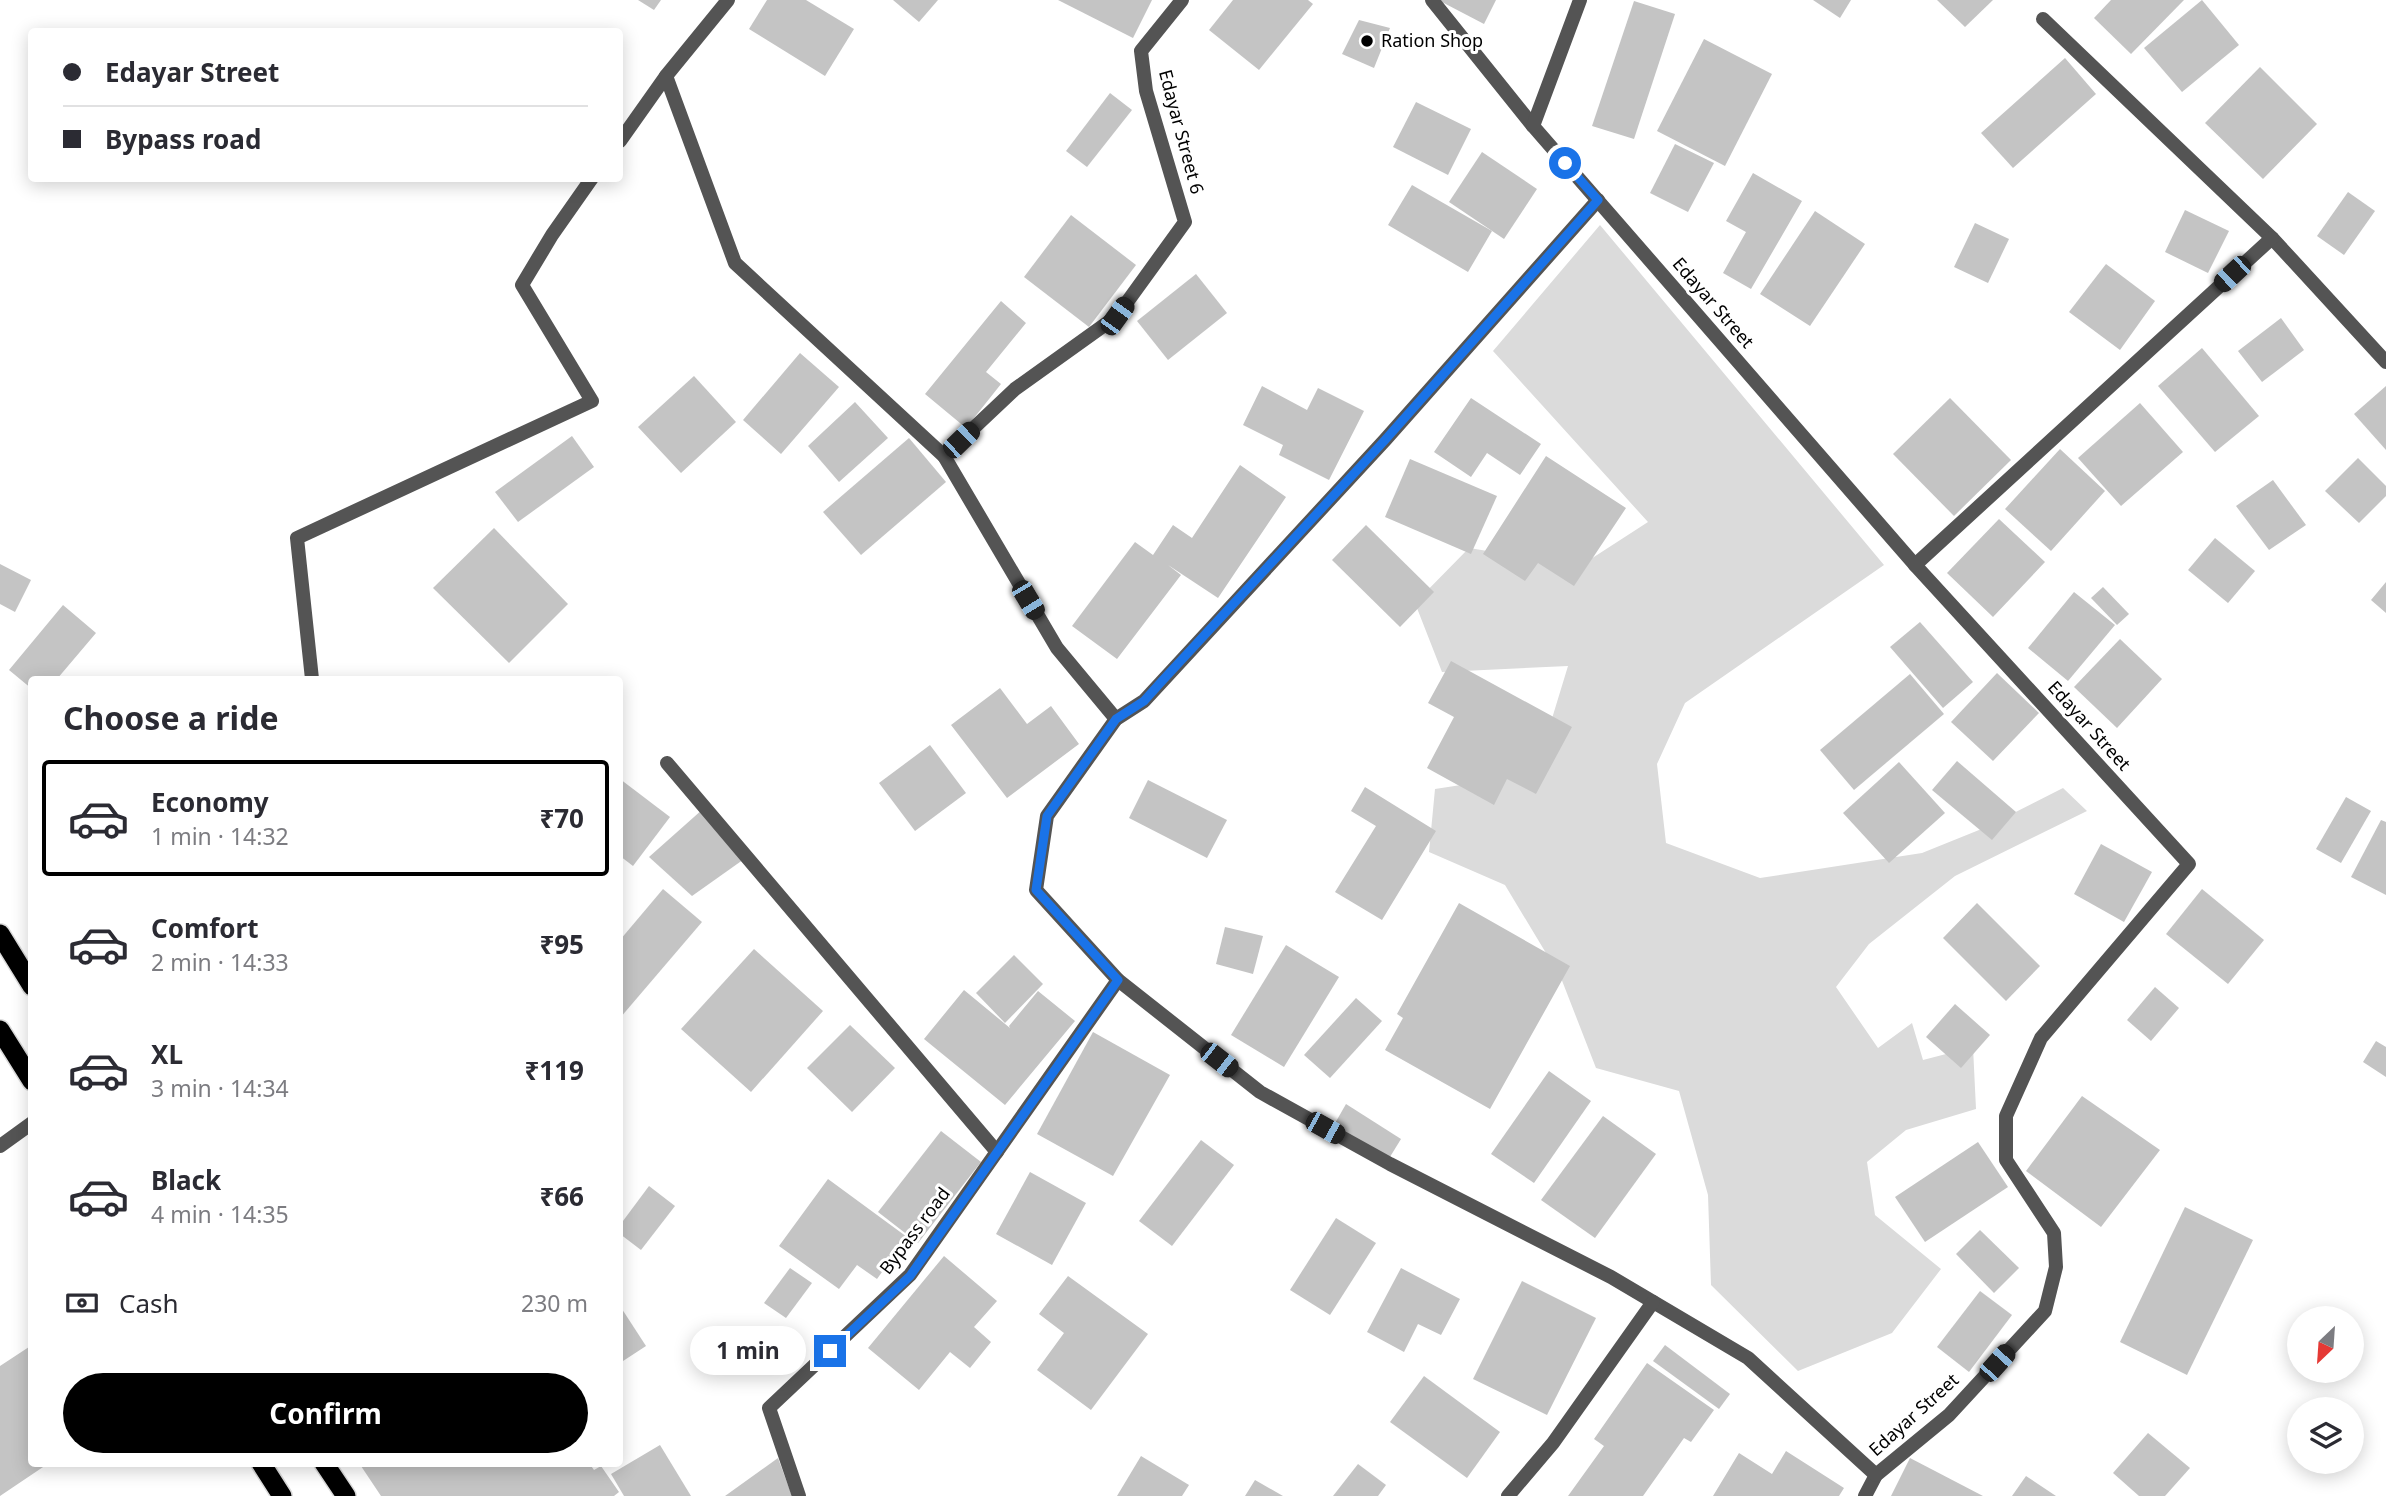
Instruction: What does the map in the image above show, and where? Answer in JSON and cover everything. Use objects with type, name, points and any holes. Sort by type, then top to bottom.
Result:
[{"type":"highway","points":[[0,934],[28,980]]},
{"type":"highway","points":[[0,1030],[28,1075]]},
{"type":"highway","points":[[264,1467],[282,1496]]},
{"type":"highway","points":[[327,1467],[346,1496]]},
{"type":"street","points":[[623,137],[666,76],[728,0]]},
{"type":"street","name":"Edayar Street 6","points":[[944,456],[1015,389],[1117,316],[1185,222],[1146,91],[1141,51],[1182,0]]},
{"type":"street","name":"Edayar Street","points":[[1432,0],[1533,126],[1915,565],[2189,864],[2041,1038],[2006,1116],[2006,1160],[2054,1233],[2056,1268],[2045,1311],[1949,1415],[1877,1475],[1865,1496]]},
{"type":"street","points":[[1533,126],[1580,0]]},
{"type":"street","points":[[2043,19],[2272,238],[2386,362]]},
{"type":"street","points":[[666,76],[735,263],[944,456],[1056,648],[1116,719]]},
{"type":"street","points":[[312,676],[297,538],[592,401],[522,285],[552,234],[589,182]]},
{"type":"street","points":[[1598,200],[1385,440],[1144,701],[1116,719],[1047,816],[1036,890],[1118,980],[1259,1092],[1391,1164],[1611,1277],[1748,1358],[1877,1475]]},
{"type":"street","points":[[1915,565],[2272,238]]},
{"type":"street","points":[[667,763],[997,1152]]},
{"type":"street","name":"Bypass road","points":[[799,1496],[769,1408],[910,1276],[1118,980]]},
{"type":"street","points":[[0,1146],[28,1126]]},
{"type":"street","points":[[1508,1496],[1553,1443],[1653,1301]]},
{"type":"shaded area","points":[[1600,225],[1884,565],[1685,703],[1657,764],[1666,843],[1760,878],[1922,853],[1984,828],[2063,788],[2087,811],[1955,876],[1869,944],[1836,987],[1878,1048],[1912,1023],[1923,1060],[1973,1047],[1976,1109],[1906,1130],[1867,1162],[1875,1215],[1941,1269],[1892,1333],[1798,1371],[1711,1285],[1708,1195],[1679,1091],[1596,1068],[1561,978],[1505,885],[1429,852],[1435,789],[1500,779],[1543,748],[1568,666],[1442,672],[1415,603],[1469,548],[1580,566],[1648,522],[1493,351]]},
{"type":"building","points":[[638,0],[661,0],[654,10]]},
{"type":"building","points":[[767,0],[806,0],[854,29],[825,76],[749,29]]},
{"type":"building","points":[[893,0],[938,0],[919,22]]},
{"type":"building","points":[[1058,0],[1152,0],[1133,38]]},
{"type":"building","points":[[1233,0],[1308,0],[1313,4],[1259,70],[1209,30]]},
{"type":"building","points":[[1438,0],[1496,0],[1484,24]]},
{"type":"building","points":[[1813,0],[1851,0],[1840,18]]},
{"type":"building","points":[[1937,0],[1993,0],[1965,27]]},
{"type":"building","points":[[2111,0],[2184,0],[2131,54],[2094,18]]},
{"type":"building","points":[[2202,0],[2239,45],[2182,92],[2144,48]]},
{"type":"building","points":[[1634,1],[1675,14],[1634,139],[1592,126]]},
{"type":"building","name":"Ration Shop","points":[[1359,20],[1390,28],[1374,68],[1342,54]]},
{"type":"building","points":[[1704,39],[1772,74],[1725,166],[1657,131]]},
{"type":"building","points":[[2065,58],[2096,94],[2013,168],[1981,133]]},
{"type":"building","points":[[2260,67],[2317,124],[2263,179],[2205,123]]},
{"type":"building","points":[[1110,93],[1132,110],[1087,167],[1066,151]]},
{"type":"building","points":[[1416,102],[1471,129],[1448,175],[1393,147]]},
{"type":"building","points":[[1675,144],[1714,163],[1688,212],[1650,193]]},
{"type":"building","points":[[1482,152],[1537,189],[1504,239],[1449,202]]},
{"type":"building","points":[[1753,173],[1802,201],[1751,289],[1723,273],[1746,232],[1726,221]]},
{"type":"building","points":[[1412,185],[1492,231],[1468,272],[1388,225]]},
{"type":"building","points":[[2348,192],[2375,211],[2344,255],[2317,236]]},
{"type":"building","points":[[2185,210],[2229,231],[2208,273],[2165,252]]},
{"type":"building","points":[[1815,211],[1865,244],[1810,326],[1760,294]]},
{"type":"building","points":[[1071,215],[1136,265],[1089,327],[1024,277]]},
{"type":"building","points":[[1975,223],[2009,239],[1988,283],[1954,267]]},
{"type":"building","points":[[2106,264],[2155,301],[2120,350],[2069,312]]},
{"type":"building","points":[[1196,274],[1227,313],[1168,360],[1137,321]]},
{"type":"building","points":[[1001,301],[1026,323],[986,372],[1001,384],[966,428],[925,394]]},
{"type":"building","points":[[2281,318],[2304,350],[2262,382],[2238,351]]},
{"type":"building","points":[[2202,348],[2259,416],[2215,452],[2158,386]]},
{"type":"building","points":[[800,353],[839,387],[781,454],[743,420]]},
{"type":"building","points":[[694,376],[736,422],[681,473],[638,427]]},
{"type":"building","points":[[1262,386],[1307,410],[1318,388],[1364,411],[1329,480],[1279,455],[1283,445],[1243,425]]},
{"type":"building","points":[[2386,386],[2386,450],[2354,414]]},
{"type":"building","points":[[1471,398],[1541,444],[1520,475],[1487,453],[1471,477],[1434,452]]},
{"type":"building","points":[[1950,398],[2011,460],[1954,516],[1893,454]]},
{"type":"building","points":[[855,402],[888,438],[839,482],[808,446]]},
{"type":"building","points":[[2140,403],[2183,452],[2121,506],[2078,458]]},
{"type":"building","points":[[572,436],[594,467],[518,522],[495,492]]},
{"type":"building","points":[[909,438],[946,482],[861,555],[823,512]]},
{"type":"building","points":[[2060,449],[2105,491],[2051,551],[2005,509]]},
{"type":"building","points":[[1546,456],[1626,508],[1574,586],[1538,563],[1525,581],[1483,554]]},
{"type":"building","points":[[2358,458],[2386,486],[2386,496],[2359,523],[2325,491]]},
{"type":"building","points":[[1410,459],[1497,496],[1471,554],[1385,517]]},
{"type":"building","points":[[1240,465],[1286,497],[1218,598],[1168,565],[1181,575],[1117,659],[1072,626],[1135,542],[1153,555],[1173,525],[1192,538]]},
{"type":"building","points":[[2273,480],[2306,525],[2269,550],[2236,506]]},
{"type":"building","points":[[1999,519],[2045,562],[1993,617],[1947,573]]},
{"type":"building","points":[[1366,525],[1434,592],[1400,627],[1332,560]]},
{"type":"building","points":[[494,528],[568,604],[509,663],[433,588]]},
{"type":"building","points":[[2215,538],[2255,571],[2228,603],[2188,570]]},
{"type":"building","points":[[0,564],[31,580],[15,612],[0,604]]},
{"type":"building","points":[[2386,582],[2386,613],[2371,600]]},
{"type":"building","points":[[2103,587],[2129,614],[2117,625],[2091,598]]},
{"type":"building","points":[[2074,592],[2115,625],[2068,681],[2028,648]]},
{"type":"building","points":[[63,605],[96,633],[60,676],[28,676],[28,686],[9,670]]},
{"type":"building","points":[[1920,622],[1973,682],[1943,708],[1890,647]]},
{"type":"building","points":[[2120,639],[2162,679],[2117,728],[2074,687]]},
{"type":"building","points":[[1451,661],[1572,727],[1536,794],[1507,779],[1494,805],[1427,768],[1454,717],[1428,703]]},
{"type":"building","points":[[1997,673],[2039,713],[1993,761],[1951,722]]},
{"type":"building","points":[[1910,674],[1944,714],[1854,790],[1820,750]]},
{"type":"building","points":[[1000,688],[1027,724],[1051,706],[1079,744],[1007,798],[951,725]]},
{"type":"building","points":[[930,745],[966,793],[915,831],[879,783]]},
{"type":"building","points":[[1957,761],[2016,812],[1992,840],[1932,790]]},
{"type":"building","points":[[1899,762],[1945,813],[1889,863],[1843,813]]},
{"type":"building","points":[[1148,780],[1227,820],[1207,858],[1129,818]]},
{"type":"building","points":[[623,781],[670,817],[633,866],[623,858]]},
{"type":"building","points":[[1365,787],[1436,831],[1382,920],[1335,892],[1376,826],[1351,811]]},
{"type":"building","points":[[2346,797],[2371,811],[2341,863],[2316,849]]},
{"type":"building","points":[[703,809],[747,857],[692,896],[649,857]]},
{"type":"building","points":[[2381,820],[2386,822],[2386,895],[2351,877]]},
{"type":"building","points":[[2101,844],[2152,872],[2124,922],[2074,894]]},
{"type":"building","points":[[663,889],[702,922],[623,1014],[623,936]]},
{"type":"building","points":[[2202,889],[2264,940],[2228,984],[2166,934]]},
{"type":"building","points":[[1459,903],[1570,966],[1490,1109],[1385,1050],[1403,1018],[1397,1014]]},
{"type":"building","points":[[1977,903],[2040,966],[2006,1001],[1943,938]]},
{"type":"building","points":[[1225,927],[1263,936],[1253,974],[1216,964]]},
{"type":"building","points":[[1286,945],[1339,977],[1284,1067],[1231,1035]]},
{"type":"building","points":[[754,949],[823,1011],[751,1092],[681,1029]]},
{"type":"building","points":[[1014,955],[1043,984],[1005,1023],[976,993]]},
{"type":"building","points":[[2155,987],[2179,1008],[2151,1041],[2127,1020]]},
{"type":"building","points":[[964,990],[1010,1028],[1038,991],[1075,1021],[1005,1105],[924,1039]]},
{"type":"building","points":[[1356,998],[1382,1021],[1330,1078],[1304,1055]]},
{"type":"building","points":[[1955,1004],[1990,1035],[1961,1068],[1926,1037]]},
{"type":"building","points":[[850,1025],[895,1068],[852,1112],[807,1068]]},
{"type":"building","points":[[1093,1032],[1170,1075],[1113,1176],[1037,1134]]},
{"type":"building","points":[[2376,1041],[2386,1047],[2386,1077],[2363,1062]]},
{"type":"building","points":[[1549,1071],[1591,1101],[1534,1183],[1491,1154]]},
{"type":"building","points":[[2082,1096],[2160,1150],[2101,1227],[2026,1171]]},
{"type":"building","points":[[1346,1104],[1401,1139],[1385,1165],[1330,1132]]},
{"type":"building","points":[[1603,1116],[1656,1154],[1595,1238],[1541,1200]]},
{"type":"building","points":[[941,1131],[981,1162],[918,1243],[878,1212]]},
{"type":"building","points":[[1201,1140],[1234,1165],[1172,1246],[1139,1221]]},
{"type":"building","points":[[1978,1142],[2008,1187],[1925,1242],[1895,1197]]},
{"type":"building","points":[[1030,1172],[1086,1203],[1052,1265],[996,1234]]},
{"type":"building","points":[[828,1179],[907,1237],[877,1279],[857,1265],[839,1289],[779,1246]]},
{"type":"building","points":[[649,1186],[675,1206],[641,1250],[623,1236],[623,1221]]},
{"type":"building","points":[[2185,1207],[2253,1240],[2187,1375],[2120,1342]]},
{"type":"building","points":[[1336,1218],[1376,1243],[1330,1315],[1290,1290]]},
{"type":"building","points":[[1980,1230],[2019,1268],[1994,1293],[1956,1254]]},
{"type":"building","points":[[944,1256],[997,1301],[974,1327],[991,1342],[970,1368],[950,1352],[919,1390],[868,1348]]},
{"type":"building","points":[[790,1268],[812,1283],[786,1318],[764,1303]]},
{"type":"building","points":[[1401,1268],[1460,1299],[1441,1335],[1418,1324],[1404,1352],[1367,1332]]},
{"type":"building","points":[[1068,1276],[1148,1334],[1091,1410],[1037,1370],[1064,1333],[1039,1314]]},
{"type":"building","points":[[1522,1281],[1596,1318],[1547,1415],[1473,1379]]},
{"type":"building","points":[[1980,1291],[2012,1315],[1969,1372],[1937,1347]]},
{"type":"building","points":[[623,1311],[646,1346],[623,1361]]},
{"type":"building","points":[[1665,1345],[1730,1394],[1719,1409],[1653,1361]]},
{"type":"building","points":[[28,1348],[28,1467],[43,1467],[0,1496],[0,1366]]},
{"type":"building","points":[[1647,1363],[1714,1410],[1691,1442],[1684,1438],[1643,1496],[1568,1496],[1604,1446],[1594,1439]]},
{"type":"building","points":[[1424,1376],[1500,1432],[1467,1478],[1390,1422]]},
{"type":"building","points":[[2148,1433],[2190,1468],[2165,1496],[2139,1496],[2113,1473]]},
{"type":"building","points":[[660,1445],[691,1496],[624,1496],[611,1474]]},
{"type":"building","points":[[1786,1451],[1844,1488],[1839,1496],[1713,1496],[1739,1453],[1772,1474]]},
{"type":"building","points":[[1141,1456],[1189,1485],[1182,1496],[1117,1496]]},
{"type":"building","points":[[778,1458],[792,1496],[725,1496]]},
{"type":"building","points":[[1910,1458],[1983,1496],[1891,1496]]},
{"type":"building","points":[[1358,1464],[1386,1485],[1378,1496],[1333,1496]]},
{"type":"building","points":[[362,1467],[592,1467],[594,1470],[602,1467],[619,1492],[614,1496],[381,1496]]},
{"type":"building","points":[[2026,1476],[2056,1496],[2012,1496]]},
{"type":"building","points":[[1255,1480],[1283,1496],[1245,1496]]},
{"type":"place","name":"Ration Shop","points":[[1367,41]]},
{"type":"route","points":[[830,1351],[910,1276],[1118,980],[1036,890],[1047,816],[1116,719],[1144,701],[1385,440],[1598,200],[1565,163]]}]
